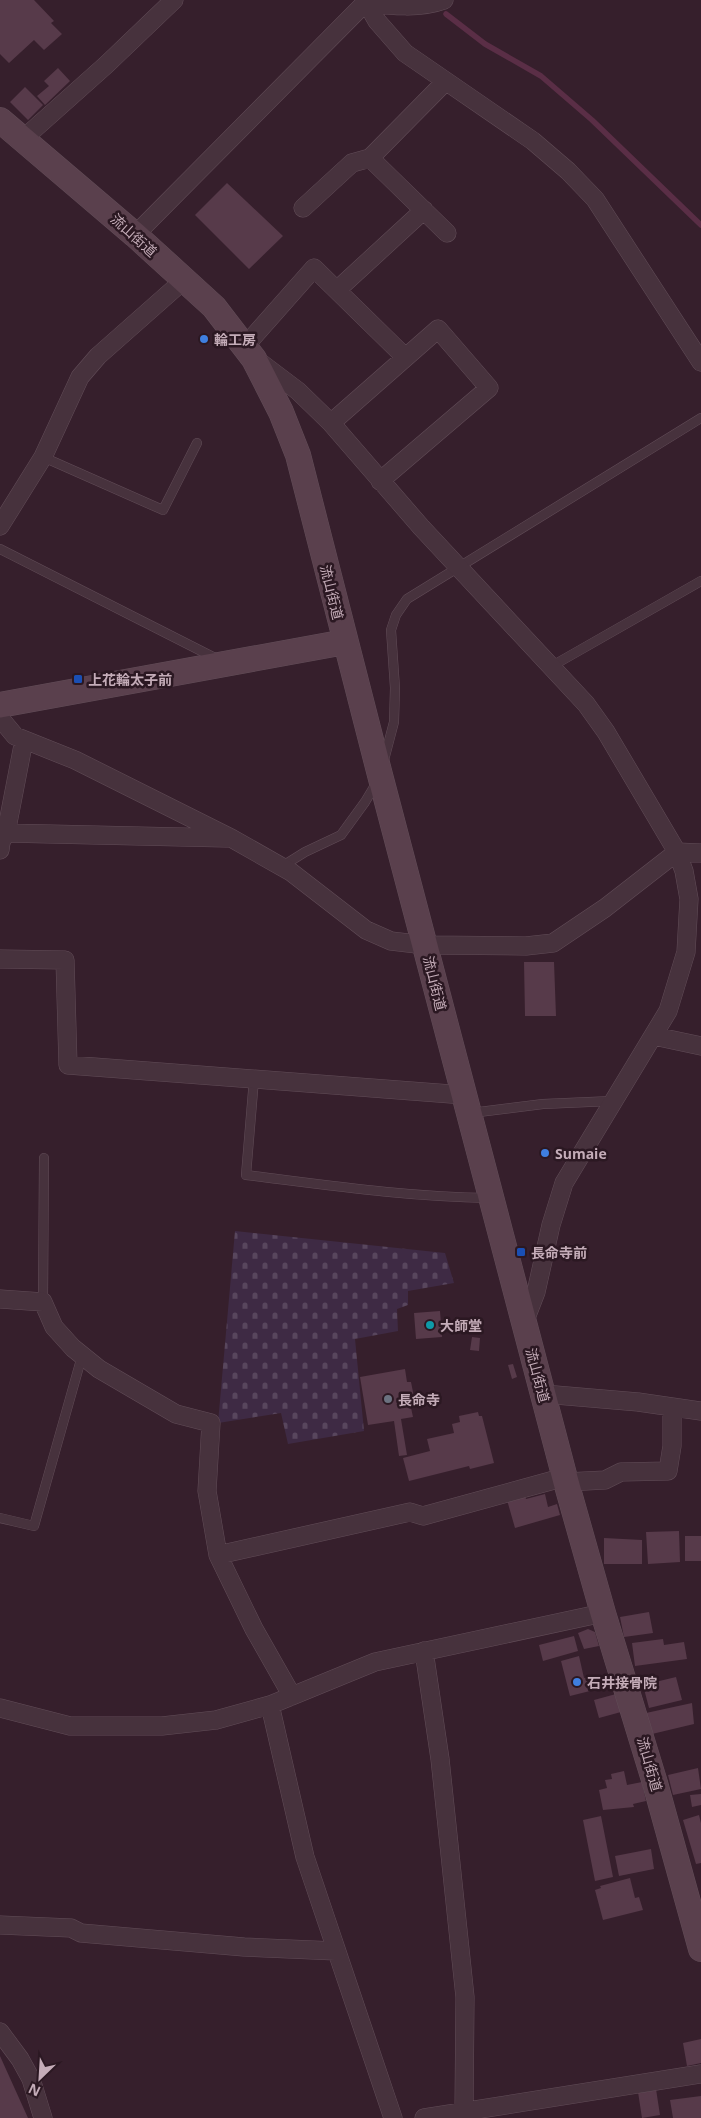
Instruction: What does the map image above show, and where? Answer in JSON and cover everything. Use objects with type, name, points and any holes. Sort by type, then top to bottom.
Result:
[{"type":"street","points":[[23,139],[106,65],[174,0]]},
{"type":"street","points":[[365,1],[387,5],[429,6],[444,0]]},
{"type":"street","points":[[365,1],[377,20],[405,54],[445,82],[486,107],[533,141],[568,171],[595,199],[701,362]]},
{"type":"street","points":[[135,235],[365,1]]},
{"type":"street","points":[[303,208],[352,162],[370,158],[445,82]]},
{"type":"street","name":"流山街道","points":[[0,120],[135,235],[214,308],[250,352],[281,412],[298,455],[380,776],[566,1479],[603,1614],[696,1912],[701,1949]]},
{"type":"street","points":[[370,158],[447,233]]},
{"type":"street","points":[[338,290],[424,210]]},
{"type":"street","points":[[405,357],[314,268],[250,352],[298,391],[331,423],[457,567],[586,704],[606,732],[677,852],[684,872],[689,899],[686,952],[668,1011],[564,1183],[551,1225],[536,1292],[524,1323]]},
{"type":"street","points":[[0,526],[43,457],[80,377],[98,356],[184,280]]},
{"type":"street","points":[[331,423],[438,329],[489,388],[380,481]]},
{"type":"street","points":[[0,706],[345,642]]},
{"type":"street","points":[[0,718],[15,736],[75,760],[231,838],[281,867],[326,898],[366,930],[391,941],[426,945],[526,946],[553,943],[605,908],[677,852],[701,853]]},
{"type":"street","points":[[0,850],[1,842],[6,832],[24,740]]},
{"type":"street","points":[[6,832],[231,838]]},
{"type":"street","points":[[0,959],[65,960],[68,1065],[254,1079],[466,1104]]},
{"type":"street","points":[[654,1036],[701,1046]]},
{"type":"street","points":[[0,1299],[43,1302],[54,1327],[82,1356],[99,1369],[176,1414],[211,1423],[207,1491],[218,1555],[254,1629],[292,1696]]},
{"type":"street","points":[[544,1394],[638,1402],[701,1411]]},
{"type":"street","points":[[218,1555],[410,1512],[423,1516],[566,1479],[606,1480],[620,1472],[668,1471],[672,1446],[672,1406]]},
{"type":"street","points":[[0,1708],[70,1726],[162,1726],[216,1720],[270,1705],[375,1662],[603,1614]]},
{"type":"street","points":[[424,1651],[440,1759],[465,1997],[459,2115]]},
{"type":"street","points":[[270,1705],[305,1857],[393,2118]]},
{"type":"street","points":[[0,1925],[71,1928],[81,1933],[244,1947],[336,1951]]},
{"type":"street","points":[[0,2032],[20,2059],[31,2080],[43,2118]]},
{"type":"street","points":[[424,2118],[459,2115],[701,2074]]},
{"type":"lane","points":[[281,867],[305,852],[341,835],[365,802],[380,776],[394,722],[395,688],[391,630],[396,615],[407,599],[701,418]]},
{"type":"lane","points":[[43,457],[163,510],[197,443]]},
{"type":"lane","points":[[0,549],[228,664]]},
{"type":"lane","points":[[552,666],[701,581]]},
{"type":"lane","points":[[254,1079],[246,1175],[386,1193],[435,1197],[492,1198]]},
{"type":"lane","points":[[466,1104],[544,1104],[612,1101]]},
{"type":"lane","points":[[43,1302],[44,1158]]},
{"type":"lane","points":[[0,1518],[34,1526],[82,1356]]},
{"type":"green space","points":[[235,1231],[445,1253],[454,1283],[408,1291],[408,1305],[397,1309],[398,1331],[355,1339],[364,1431],[288,1444],[281,1413],[218,1423]]},
{"type":"building","points":[[0,0],[34,0],[54,21],[51,23],[62,34],[44,50],[34,40],[9,63],[0,54]]},
{"type":"building","points":[[58,68],[70,81],[45,105],[37,96],[49,86],[44,81]]},
{"type":"building","points":[[25,87],[43,105],[28,120],[10,102]]},
{"type":"building","points":[[227,183],[283,236],[249,269],[195,215]]},
{"type":"building","points":[[524,962],[554,962],[556,1016],[525,1016]]},
{"type":"building","points":[[440,1311],[442,1337],[416,1339],[414,1313]]},
{"type":"building","points":[[472,1337],[480,1338],[479,1351],[470,1350]]},
{"type":"building","points":[[513,1364],[517,1377],[512,1379],[508,1365]]},
{"type":"building","points":[[405,1369],[407,1382],[411,1382],[415,1402],[410,1403],[413,1417],[401,1419],[407,1455],[399,1456],[394,1421],[368,1425],[360,1377]]},
{"type":"building","points":[[478,1412],[479,1416],[482,1416],[494,1463],[470,1469],[469,1466],[409,1481],[403,1458],[430,1451],[427,1439],[454,1433],[452,1424],[460,1422],[459,1416]]},
{"type":"building","points":[[545,1494],[548,1507],[557,1504],[560,1515],[515,1528],[507,1500],[525,1496],[526,1499]]},
{"type":"building","points":[[679,1531],[680,1562],[648,1564],[646,1532]]},
{"type":"building","points":[[685,1536],[701,1536],[701,1561],[685,1561]]},
{"type":"building","points":[[604,1538],[642,1540],[642,1564],[604,1564]]},
{"type":"building","points":[[649,1612],[653,1633],[624,1637],[620,1617]]},
{"type":"building","points":[[588,1629],[595,1632],[599,1646],[584,1649],[578,1633]]},
{"type":"building","points":[[574,1636],[578,1651],[543,1661],[539,1645]]},
{"type":"building","points":[[663,1639],[664,1645],[684,1642],[687,1659],[635,1666],[632,1643]]},
{"type":"building","points":[[579,1656],[584,1678],[590,1677],[594,1690],[570,1696],[561,1661]]},
{"type":"building","points":[[676,1677],[682,1700],[649,1708],[643,1685]]},
{"type":"building","points":[[616,1694],[621,1712],[599,1718],[594,1700]]},
{"type":"building","points":[[692,1703],[694,1724],[652,1734],[646,1713]]},
{"type":"building","points":[[698,1768],[701,1789],[673,1795],[668,1775]]},
{"type":"building","points":[[624,1771],[627,1785],[642,1782],[646,1801],[633,1804],[634,1807],[603,1810],[599,1790],[607,1788],[605,1780],[612,1779],[611,1774]]},
{"type":"building","points":[[701,1794],[701,1805],[692,1807],[690,1795]]},
{"type":"building","points":[[699,1815],[701,1823],[701,1863],[696,1864],[683,1820]]},
{"type":"building","points":[[601,1816],[613,1877],[595,1881],[583,1820]]},
{"type":"building","points":[[651,1849],[654,1869],[619,1876],[615,1856]]},
{"type":"building","points":[[630,1878],[635,1898],[639,1897],[643,1910],[603,1920],[595,1890],[601,1888],[600,1886]]},
{"type":"building","points":[[701,2039],[701,2063],[687,2066],[683,2043]]},
{"type":"building","points":[[0,2056],[28,2118],[0,2118]]},
{"type":"building","points":[[656,2089],[660,2115],[642,2118],[638,2092]]},
{"type":"building","points":[[701,2096],[701,2118],[673,2118],[670,2100]]},
{"type":"waterway","points":[[446,14],[485,44],[541,76],[592,120],[701,225]]},
{"type":"place","name":"輪工房","points":[[204,339]]},
{"type":"place","name":"上花輪太子前","points":[[78,679]]},
{"type":"place","name":"Sumaie","points":[[545,1153]]},
{"type":"place","name":"長命寺前","points":[[521,1252]]},
{"type":"place","name":"大師堂","points":[[430,1325]]},
{"type":"place","name":"長命寺","points":[[388,1399]]},
{"type":"place","name":"石井接骨院","points":[[577,1682]]}]
